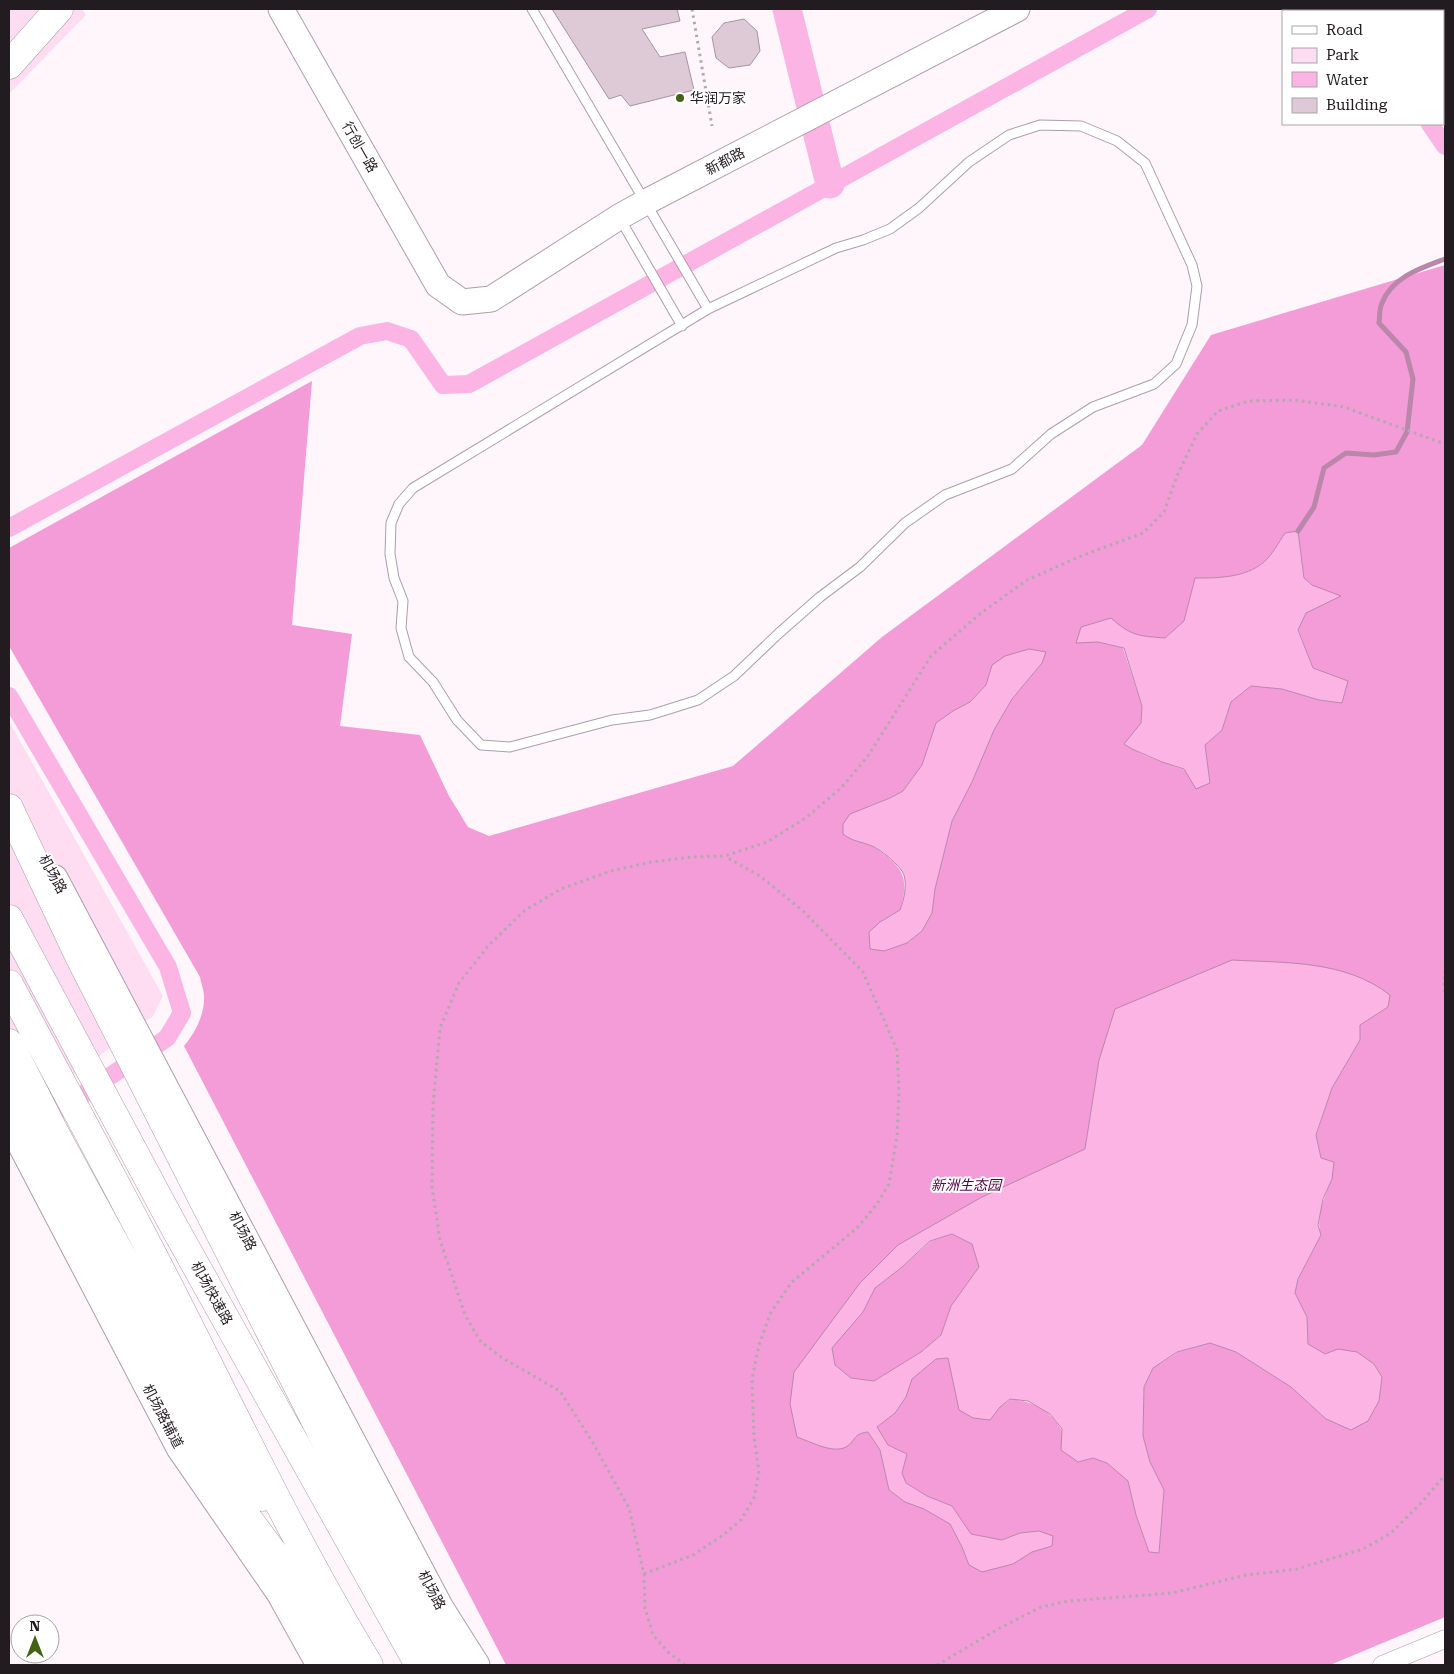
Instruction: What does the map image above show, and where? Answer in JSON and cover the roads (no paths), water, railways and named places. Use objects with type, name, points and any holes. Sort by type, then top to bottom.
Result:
[{"type":"highway","points":[[9,36],[49,9]]},
{"type":"highway","points":[[9,65],[59,9]]},
{"type":"highway","points":[[9,808],[80,958],[130,1037],[153,1080],[320,1430],[448,1665]]},
{"type":"highway","name":"机场快速路","points":[[9,919],[172,1223],[419,1665]]},
{"type":"highway","points":[[9,984],[144,1237],[297,1540],[335,1610],[369,1665]]},
{"type":"highway","points":[[9,1043],[17,1100],[196,1449],[281,1563],[340,1665]]},
{"type":"highway","points":[[41,1146],[231,1457],[297,1540]]},
{"type":"street","name":"行创一路","points":[[281,9],[438,285]]},
{"type":"street","name":"新都路","points":[[438,285],[462,302],[492,299],[619,217],[646,202],[1017,9]]},
{"type":"street","name":"机场路","points":[[9,798],[54,876],[130,1037]]},
{"type":"street","name":"机场路","points":[[153,1080],[441,1608],[477,1665]]},
{"type":"street","name":"机场路辅道","points":[[17,1100],[41,1146],[180,1448],[278,1594],[319,1665]]},
{"type":"street","points":[[1382,1665],[1445,1639]]},
{"type":"lane","points":[[532,9],[708,309]]},
{"type":"lane","points":[[1040,125],[1081,126],[1117,141],[1145,163],[1192,265],[1196,286],[1192,325],[1176,364],[1154,384],[1093,407],[1051,434],[1012,470],[945,496],[905,523],[860,568],[820,597],[734,676],[698,700],[650,714],[612,720],[510,747],[481,745],[457,720],[433,682],[409,657],[401,628],[403,601],[394,578],[390,554],[391,523],[399,504],[413,488],[682,326],[708,309],[836,248],[864,240],[890,229],[919,208],[969,162],[1009,135],[1040,125]]},
{"type":"lane","points":[[619,217],[682,326]]},
{"type":"water","points":[[1298,531],[1304,578],[1312,585],[1341,596],[1306,613],[1298,630],[1313,668],[1348,681],[1342,703],[1319,700],[1282,689],[1251,686],[1231,702],[1222,730],[1205,745],[1210,783],[1196,789],[1184,769],[1162,762],[1124,744],[1141,723],[1142,706],[1124,648],[1098,642],[1076,643],[1081,627],[1111,618],[1130,632],[1148,637],[1165,638],[1184,621],[1195,578],[1231,576],[1257,567],[1273,552],[1285,533]]},
{"type":"water","points":[[1029,649],[1046,652],[1042,663],[1012,699],[994,730],[972,782],[952,821],[935,889],[932,913],[922,931],[907,943],[884,951],[870,949],[869,932],[880,922],[900,910],[905,893],[904,875],[895,863],[880,851],[872,846],[850,839],[843,834],[843,824],[850,814],[903,791],[922,765],[936,723],[970,702],[986,685],[992,665],[1005,656]]},
{"type":"water","points":[[1232,960],[1294,963],[1334,969],[1354,975],[1390,995],[1388,1007],[1360,1025],[1360,1040],[1332,1088],[1316,1135],[1321,1158],[1334,1162],[1332,1179],[1323,1199],[1318,1225],[1321,1235],[1298,1279],[1295,1293],[1307,1317],[1308,1344],[1325,1354],[1338,1349],[1357,1352],[1374,1364],[1382,1377],[1379,1401],[1368,1421],[1351,1430],[1326,1419],[1291,1387],[1236,1352],[1210,1343],[1177,1352],[1153,1368],[1144,1387],[1143,1436],[1150,1462],[1164,1490],[1159,1553],[1149,1552],[1136,1515],[1128,1481],[1107,1463],[1093,1458],[1078,1462],[1061,1450],[1062,1429],[1050,1414],[1028,1401],[1010,1399],[1000,1407],[990,1420],[973,1418],[959,1410],[948,1358],[936,1359],[912,1379],[906,1397],[895,1413],[877,1427],[888,1445],[907,1454],[902,1473],[906,1483],[927,1496],[952,1506],[971,1534],[1002,1540],[1020,1533],[1039,1531],[1053,1536],[1052,1546],[1032,1552],[1013,1564],[982,1572],[969,1565],[950,1524],[924,1509],[905,1502],[889,1490],[880,1450],[868,1432],[859,1434],[846,1447],[841,1449],[828,1448],[797,1437],[790,1404],[794,1372],[860,1283],[898,1245],[982,1197],[1085,1149],[1099,1060],[1115,1009]],"holes":[[[952,1234],[972,1244],[979,1267],[951,1306],[941,1335],[921,1352],[874,1381],[851,1378],[835,1365],[832,1348],[863,1312],[875,1288],[901,1268],[930,1241]]]},
{"type":"waterway","points":[[787,9],[830,184]]},
{"type":"waterway","points":[[9,528],[360,336],[387,331],[411,339],[443,385],[469,384],[1148,9]]},
{"type":"waterway","points":[[1431,125],[1445,146]]},
{"type":"waterway","points":[[1298,531],[1314,507],[1324,468],[1346,453],[1374,455],[1396,452],[1407,432],[1413,379],[1406,352],[1379,323],[1380,308],[1387,294],[1400,280],[1417,270],[1445,259]]},
{"type":"waterway","points":[[9,696],[168,967],[182,1013],[167,1038],[40,1123]]},
{"type":"place","name":"华润万家","points":[[680,98]]},
{"type":"park label","name":"新洲生态园","points":[[966,1185]]}]
